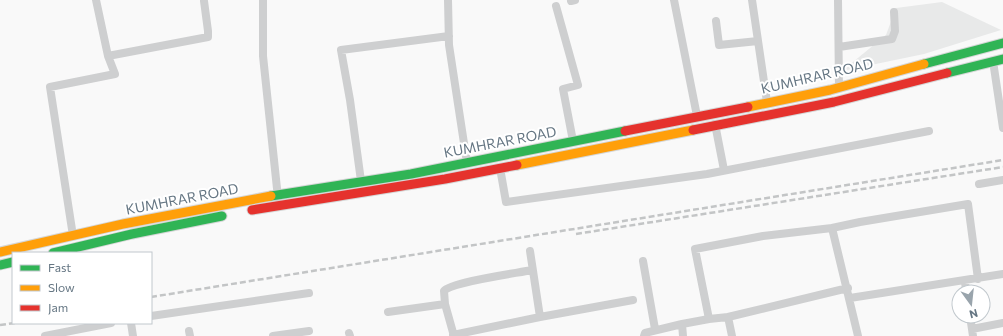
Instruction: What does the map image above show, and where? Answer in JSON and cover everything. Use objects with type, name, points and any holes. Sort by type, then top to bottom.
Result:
[{"type":"highway","name":"KUMHRAR ROAD","points":[[0,252],[37,249],[73,236],[123,224],[277,195],[467,163],[839,88],[1003,43]]},
{"type":"highway","name":"KUMHRAR ROAD","points":[[57,252],[132,234],[238,213],[387,189],[500,168],[699,127],[834,102],[1003,59]]},
{"type":"highway","points":[[697,116],[699,127]]},
{"type":"highway","points":[[384,178],[387,189]]},
{"type":"highway","points":[[0,265],[12,262]]},
{"type":"street","points":[[73,236],[50,87],[115,74],[108,56],[96,0]]},
{"type":"street","points":[[263,0],[263,56],[277,195],[280,206]]},
{"type":"street","points":[[448,0],[449,36],[467,163]]},
{"type":"street","points":[[674,0],[697,116]]},
{"type":"street","points":[[752,0],[767,102]]},
{"type":"street","points":[[838,0],[839,88]]},
{"type":"street","points":[[108,56],[208,37],[204,1]]},
{"type":"street","points":[[556,6],[578,85],[563,89],[572,141]]},
{"type":"street","points":[[839,47],[892,39],[895,31],[894,12]]},
{"type":"street","points":[[716,21],[719,45],[758,40]]},
{"type":"street","points":[[360,181],[350,100],[341,50],[449,36]]},
{"type":"street","points":[[993,61],[1003,128]]},
{"type":"street","points":[[715,124],[724,170]]},
{"type":"street","points":[[500,168],[506,202],[724,170],[929,131]]},
{"type":"street","points":[[979,184],[1003,180]]},
{"type":"street","points":[[709,319],[695,249],[763,236],[832,228],[968,204],[978,279]]},
{"type":"street","points":[[832,228],[848,288],[858,336]]},
{"type":"street","points":[[530,250],[540,317]]},
{"type":"street","points":[[643,261],[655,329]]},
{"type":"street","points":[[532,270],[463,283],[447,288],[444,291],[445,304],[453,336],[540,317],[633,300]]},
{"type":"street","points":[[850,298],[965,282],[1003,274]]},
{"type":"street","points":[[644,336],[647,331],[655,329],[728,317],[848,288]]},
{"type":"street","points":[[152,316],[309,292]]},
{"type":"street","points":[[388,312],[445,304]]},
{"type":"street","points":[[728,317],[732,336]]},
{"type":"street","points":[[973,333],[1003,323]]},
{"type":"street","points":[[45,336],[107,324]]},
{"type":"street","points":[[131,324],[133,336]]},
{"type":"street","points":[[682,324],[683,336]]},
{"type":"street","points":[[273,336],[309,331]]},
{"type":"shaded area","points":[[942,2],[1001,30],[924,54],[842,71],[886,35],[896,8]]},
{"type":"railway","points":[[152,297],[1003,160]]},
{"type":"railway","points":[[576,234],[1003,167]]},
{"type":"railway","points":[[0,325],[12,323]]},
{"type":"traffic: fast","points":[[924,64],[1003,43]]},
{"type":"traffic: fast","points":[[947,73],[1003,59]]},
{"type":"traffic: fast","points":[[271,196],[411,174],[625,131]]},
{"type":"traffic: fast","points":[[57,252],[132,234],[222,216]]},
{"type":"traffic: fast","points":[[0,265],[12,262]]},
{"type":"traffic: slow","points":[[748,107],[830,90],[924,64]]},
{"type":"traffic: slow","points":[[517,165],[693,130]]},
{"type":"traffic: slow","points":[[0,252],[123,224],[271,196]]},
{"type":"traffic: jam","points":[[693,130],[834,102],[947,73]]},
{"type":"traffic: jam","points":[[625,131],[748,107]]},
{"type":"traffic: jam","points":[[252,210],[445,179],[517,165]]}]
